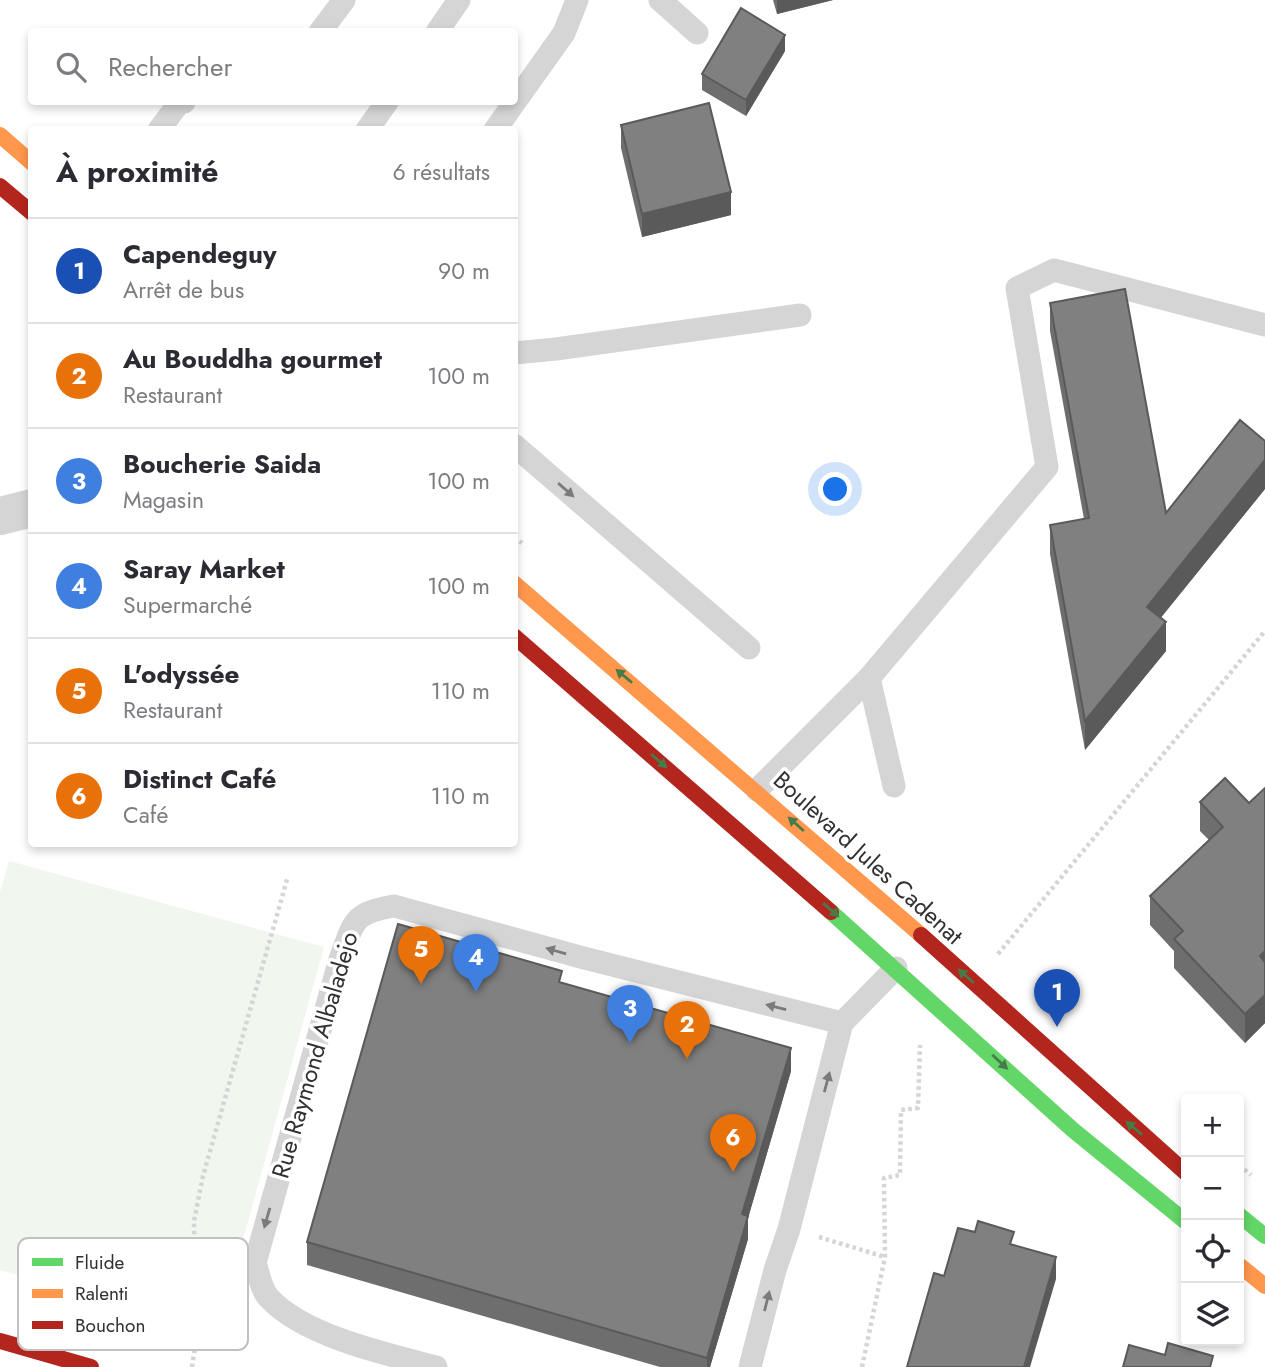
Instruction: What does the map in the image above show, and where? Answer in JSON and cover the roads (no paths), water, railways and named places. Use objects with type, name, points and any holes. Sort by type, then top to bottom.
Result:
[{"type":"street","points":[[0,135],[28,160]]},
{"type":"street","points":[[0,186],[28,210]]},
{"type":"street","points":[[0,516],[28,509]]},
{"type":"street","name":"Boulevard Jules Cadenat","points":[[518,586],[757,790],[1109,1107],[1181,1168]]},
{"type":"street","points":[[518,639],[896,968],[1073,1130],[1184,1220]]},
{"type":"street","points":[[1244,1219],[1265,1236]]},
{"type":"street","points":[[1244,1269],[1265,1286]]},
{"type":"street","points":[[0,1341],[18,1346]]},
{"type":"street","points":[[32,1350],[91,1367]]},
{"type":"lane","points":[[323,28],[344,0]]},
{"type":"lane","points":[[439,28],[459,0]]},
{"type":"lane","points":[[518,98],[564,33],[577,0]]},
{"type":"lane","points":[[660,0],[697,33]]},
{"type":"lane","points":[[162,126],[178,105]]},
{"type":"lane","points":[[370,126],[385,105]]},
{"type":"lane","points":[[498,126],[513,105]]},
{"type":"lane","points":[[757,790],[869,678],[1047,467],[1017,288],[1054,270],[1265,325]]},
{"type":"lane","points":[[518,353],[800,315]]},
{"type":"lane","points":[[518,448],[749,648]]},
{"type":"lane","points":[[869,678],[894,786]]},
{"type":"lane","name":"Rue Raymond Albaladejo","points":[[436,1367],[346,1341],[290,1316],[267,1296],[255,1263],[336,971],[354,921],[372,910],[394,906],[584,958],[842,1023]]},
{"type":"lane","points":[[750,1367],[842,1023],[896,968]]},
{"type":"place","name":"L'odyssée","points":[[421,984]]},
{"type":"place","name":"Saray Market","points":[[476,992]]},
{"type":"place","name":"Capendeguy","points":[[1057,1027]]},
{"type":"place","name":"Boucherie Saida","points":[[630,1043]]},
{"type":"place","name":"Au Bouddha gourmet","points":[[687,1059]]},
{"type":"place","name":"Distinct Café","points":[[733,1172]]}]
